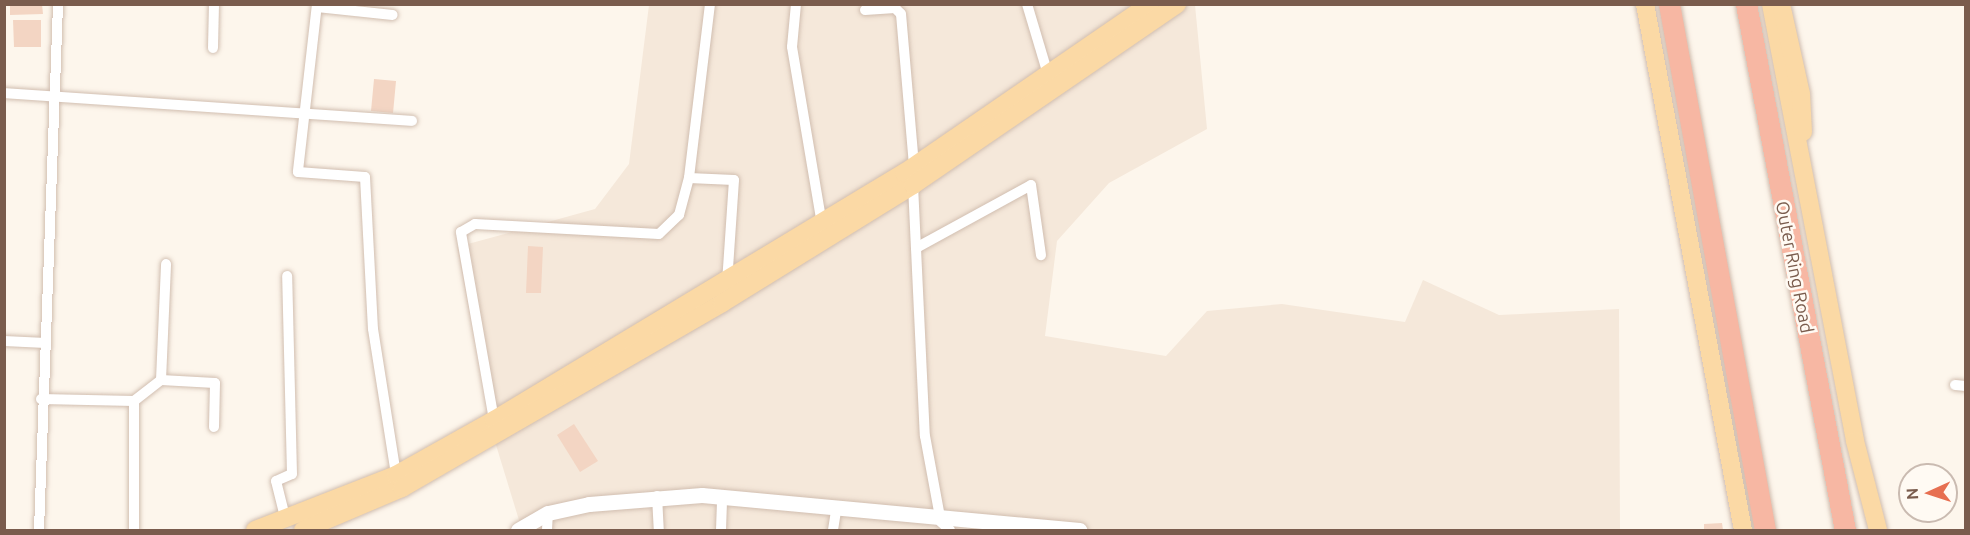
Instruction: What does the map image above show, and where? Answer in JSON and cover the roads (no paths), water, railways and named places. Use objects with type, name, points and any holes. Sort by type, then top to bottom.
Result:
[{"type":"highway","points":[[1669,4],[1713,257],[1765,531]]},
{"type":"highway","name":"Outer Ring Road","points":[[1746,4],[1845,531]]},
{"type":"main road","points":[[303,531],[402,488],[492,438],[826,232],[1047,71],[1150,4]]},
{"type":"main road","points":[[255,531],[286,522],[396,475],[494,420],[727,282],[913,185],[1177,4]]},
{"type":"main road","points":[[1645,4],[1743,531]]},
{"type":"main road","points":[[1771,4],[1804,188],[1878,531]]},
{"type":"main road","points":[[1781,4],[1801,94],[1804,188]]},
{"type":"street","points":[[39,531],[41,399],[46,343],[58,4]]},
{"type":"street","points":[[213,48],[214,4]]},
{"type":"street","points":[[494,420],[461,232],[475,224],[659,234],[679,215],[689,178],[710,4]]},
{"type":"street","points":[[796,4],[792,47],[826,232]]},
{"type":"street","points":[[1027,4],[1047,71]]},
{"type":"street","points":[[393,15],[317,6],[298,172],[365,177],[373,329],[396,475]]},
{"type":"street","points":[[866,10],[895,8],[901,14],[914,166]]},
{"type":"street","points":[[4,93],[305,111],[412,120]]},
{"type":"street","points":[[689,178],[734,180],[727,282]]},
{"type":"street","points":[[913,185],[925,436],[945,526]]},
{"type":"street","points":[[916,248],[1031,185],[1041,255]]},
{"type":"street","points":[[161,380],[165,264]]},
{"type":"street","points":[[286,522],[276,480],[292,474],[287,276]]},
{"type":"street","points":[[4,341],[46,343]]},
{"type":"street","points":[[41,399],[134,401],[161,380],[215,383],[214,427]]},
{"type":"street","points":[[134,401],[134,531]]},
{"type":"street","points":[[518,531],[548,513],[657,496],[722,497],[836,510],[945,526],[1079,531]]},
{"type":"street","points":[[657,496],[659,531]]},
{"type":"street","points":[[721,531],[722,497]]},
{"type":"street","points":[[833,531],[836,510]]},
{"type":"street","points":[[547,531],[548,513]]}]
